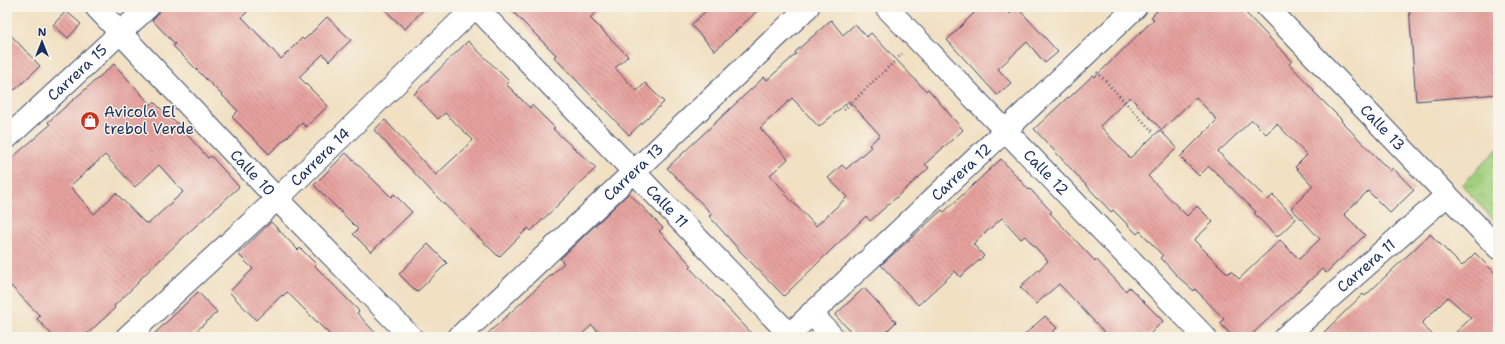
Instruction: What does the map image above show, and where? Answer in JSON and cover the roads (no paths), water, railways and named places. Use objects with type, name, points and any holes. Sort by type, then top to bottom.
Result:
[{"type":"street","name":"Calle 10","points":[[96,7],[277,199],[411,337]]},
{"type":"street","name":"Carrera 15","points":[[7,138],[122,33],[148,7]]},
{"type":"street","name":"Calle 11","points":[[475,7],[790,336]]},
{"type":"street","name":"Carrera 14","points":[[127,337],[277,199],[475,7]]},
{"type":"street","name":"Carrera 13","points":[[459,337],[808,7]]},
{"type":"street","name":"Calle 12","points":[[886,7],[1205,337]]},
{"type":"street","name":"Carrera 12","points":[[790,336],[811,313],[1136,7]]},
{"type":"street","name":"Calle 13","points":[[1267,7],[1498,248]]},
{"type":"street","name":"Carrera 11","points":[[1285,337],[1447,195]]},
{"type":"street","points":[[811,313],[834,337]]},
{"type":"place","name":"Avicola El trebol Verde","points":[[90,121]]}]
